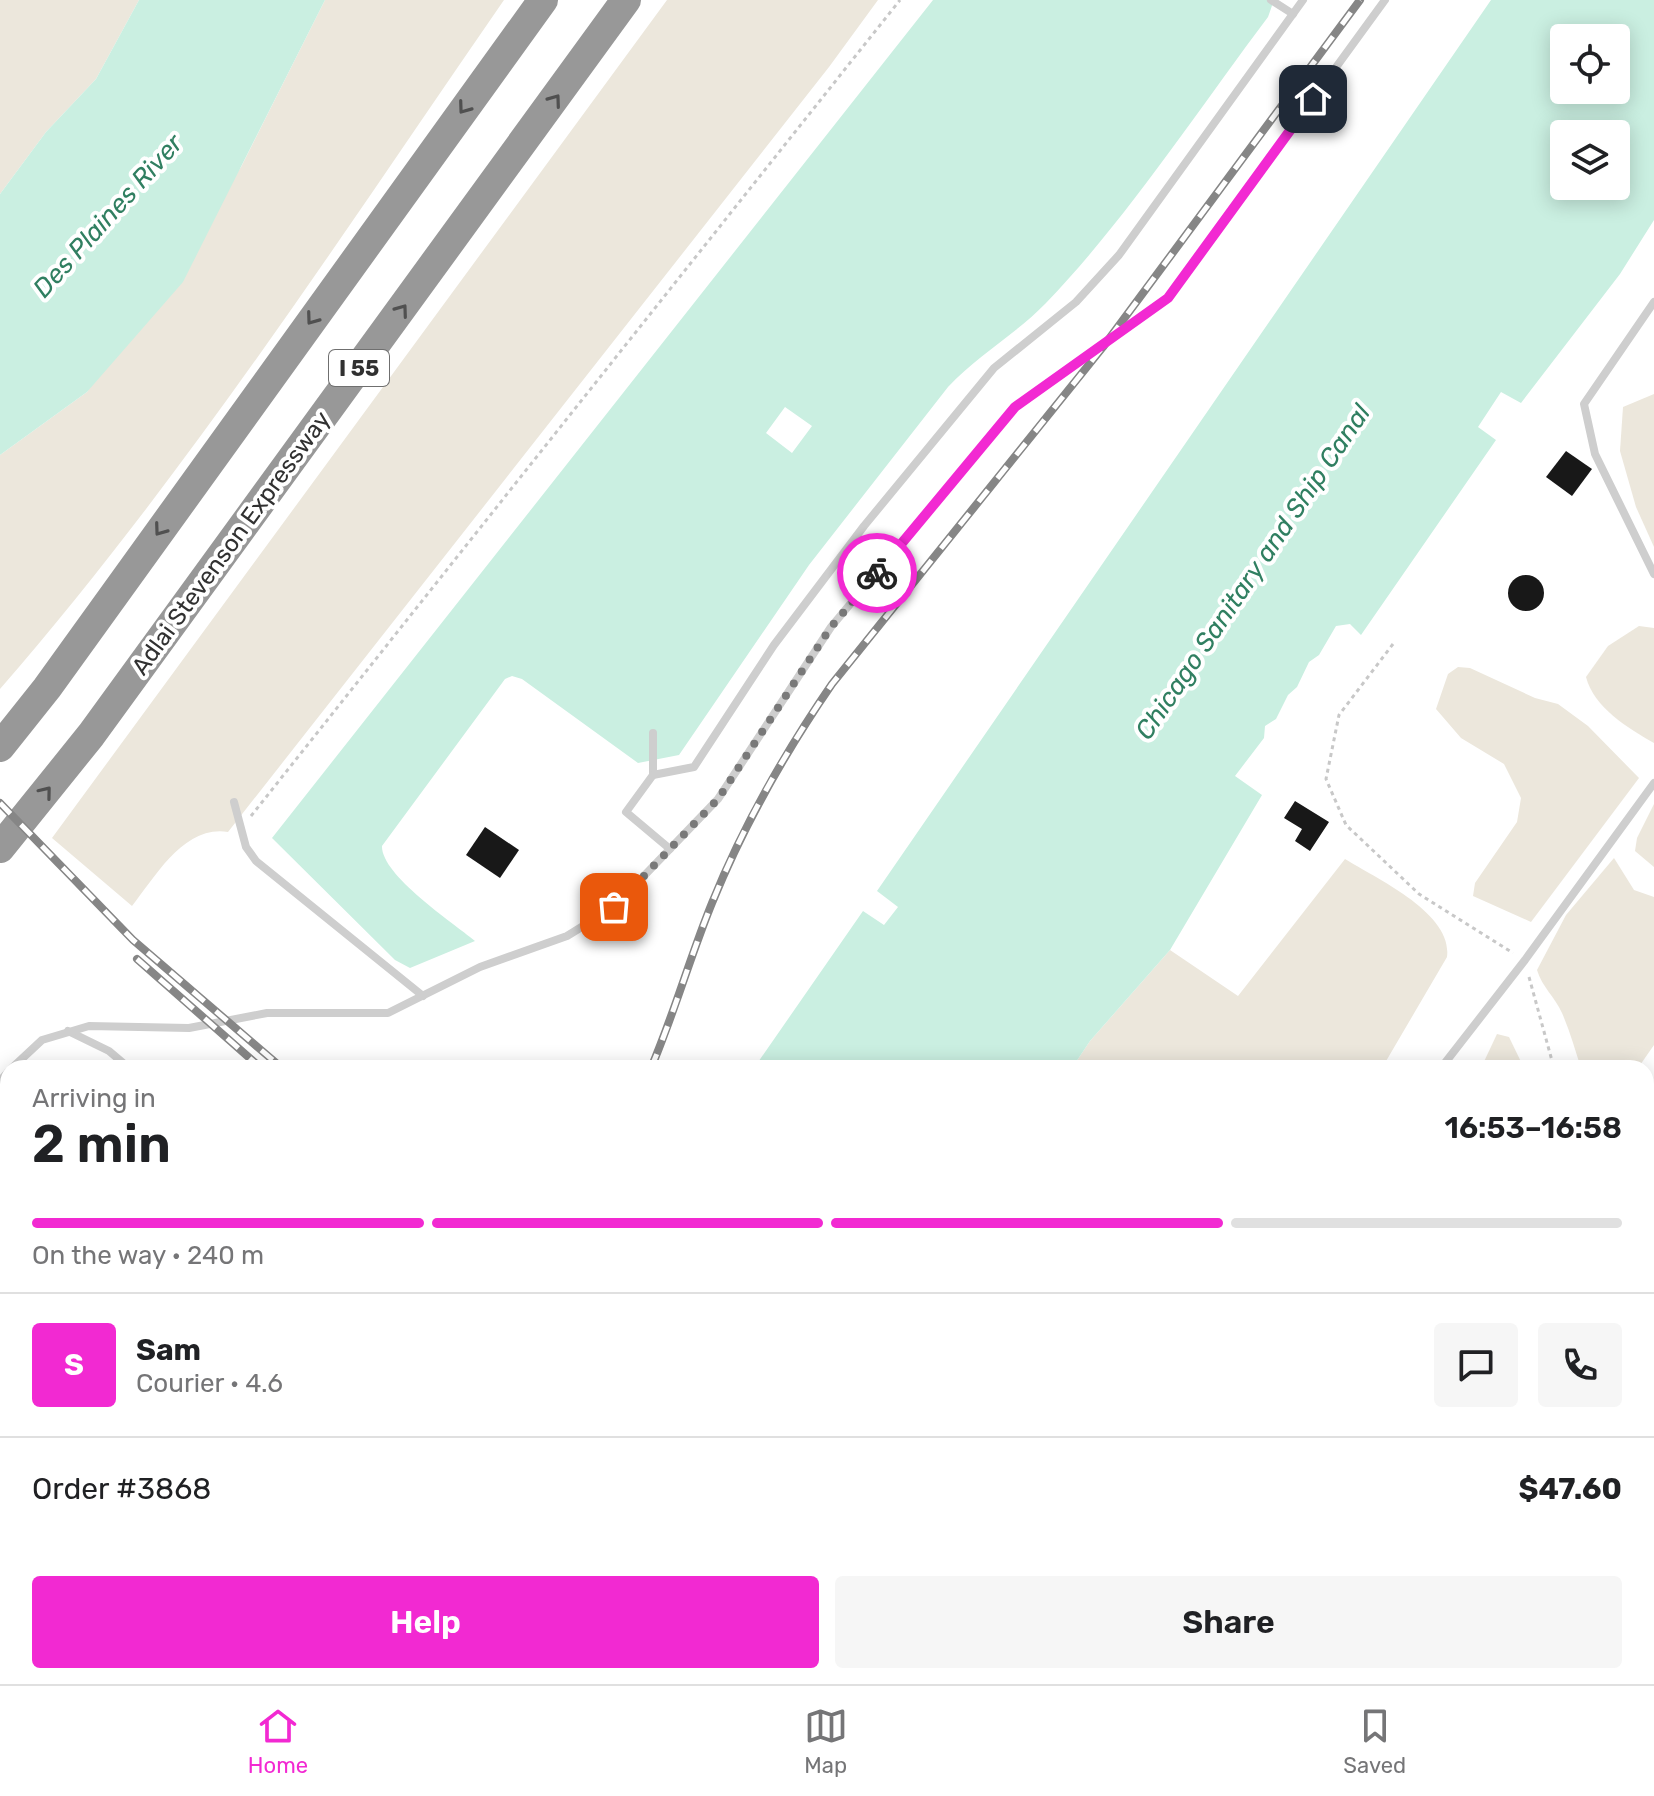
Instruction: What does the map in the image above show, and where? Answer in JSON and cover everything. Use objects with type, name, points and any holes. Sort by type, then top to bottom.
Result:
[{"type":"highway","name":"I 55","points":[[0,747],[47,688],[543,0]]},
{"type":"highway","name":"Adlai Stevenson Expressway","points":[[0,848],[91,735],[626,0]]},
{"type":"lane","points":[[1271,0],[1293,14]]},
{"type":"lane","points":[[653,775],[694,767],[774,645],[864,526],[994,368],[1076,302],[1119,255],[1303,0]]},
{"type":"lane","points":[[21,1060],[42,1040],[89,1026],[189,1028],[267,1013],[388,1013],[480,967],[567,936],[614,907],[718,799],[831,627],[1015,407],[1168,298],[1385,0]]},
{"type":"lane","points":[[1654,302],[1584,404],[1595,454],[1654,574]]},
{"type":"lane","points":[[653,733],[653,775],[626,812],[670,849]]},
{"type":"lane","points":[[1447,1060],[1525,960],[1654,783]]},
{"type":"lane","points":[[234,802],[246,847],[256,861],[423,996]]},
{"type":"lane","points":[[68,1031],[109,1051],[120,1060]]},
{"type":"path","points":[[241,828],[900,0]]},
{"type":"path","points":[[1393,644],[1339,715],[1326,779],[1346,825],[1419,894],[1525,960],[1552,1060]]},
{"type":"shaded area","points":[[0,0],[139,0],[96,79],[46,132],[0,194]]},
{"type":"shaded area","points":[[325,0],[504,0],[199,438],[69,607],[0,689],[0,455],[87,392],[241,167]]},
{"type":"shaded area","points":[[667,0],[878,0],[829,67],[228,832],[212,832],[185,844],[172,855],[132,906],[52,838]]},
{"type":"shaded area","points":[[1654,394],[1654,547],[1636,507],[1620,451],[1623,407]]},
{"type":"shaded area","points":[[1639,626],[1654,628],[1654,743],[1604,708],[1586,677],[1608,646]]},
{"type":"shaded area","points":[[1458,667],[1470,668],[1535,698],[1558,704],[1588,726],[1639,778],[1531,922],[1473,896],[1475,883],[1517,822],[1521,798],[1504,764],[1461,738],[1436,709],[1448,674]]},
{"type":"shaded area","points":[[1654,804],[1654,867],[1635,851],[1637,838]]},
{"type":"shaded area","points":[[1614,858],[1634,890],[1654,897],[1654,1045],[1644,1060],[1578,1060],[1562,1013],[1537,970],[1566,915]]},
{"type":"shaded area","points":[[1345,859],[1410,899],[1438,926],[1446,941],[1447,957],[1387,1060],[1077,1060],[1090,1041],[1170,950],[1238,996]]},
{"type":"shaded area","points":[[1497,1034],[1509,1037],[1520,1060],[1485,1060]]},
{"type":"water","name":"Des Plaines River","points":[[139,0],[325,0],[183,282],[87,392],[0,455],[0,194],[46,132],[96,79]]},
{"type":"water","points":[[933,0],[1274,0],[1268,17],[1161,164],[1076,271],[1034,314],[948,387],[809,565],[679,755],[638,763],[522,679],[512,676],[505,679],[382,846],[385,858],[405,884],[475,941],[410,968],[395,960],[272,838]],"holes":[[[785,407],[812,426],[792,453],[766,433]]]},
{"type":"water","name":"Chicago Sanitary and Ship Canal","points":[[1491,0],[1654,0],[1654,220],[1620,274],[1521,403],[1501,392],[1478,427],[1496,440],[1361,635],[1350,624],[1336,626],[1319,655],[1309,662],[1276,719],[1265,726],[1264,738],[1235,776],[1262,795],[1170,950],[1090,1041],[1077,1060],[760,1060],[863,911],[884,925],[898,907],[877,891]]},
{"type":"building","points":[[1566,451],[1592,469],[1572,496],[1546,477]]},
{"type":"building","points":[[1526,575],[1539,580],[1544,593],[1539,606],[1526,611],[1513,606],[1508,593],[1513,580]]},
{"type":"building","points":[[1295,801],[1329,822],[1310,851],[1295,841],[1302,829],[1284,818]]},
{"type":"building","points":[[485,827],[519,850],[500,878],[466,855]]},
{"type":"railway","points":[[654,1060],[724,874],[766,790],[814,710],[1103,347],[1360,0]]},
{"type":"railway","points":[[0,803],[133,940],[273,1060]]},
{"type":"railway","points":[[137,959],[252,1060]]},
{"type":"way so far","points":[[614,907],[718,799],[831,627],[877,573]]},
{"type":"route","points":[[877,573],[1015,407],[1168,298],[1313,99]]}]
